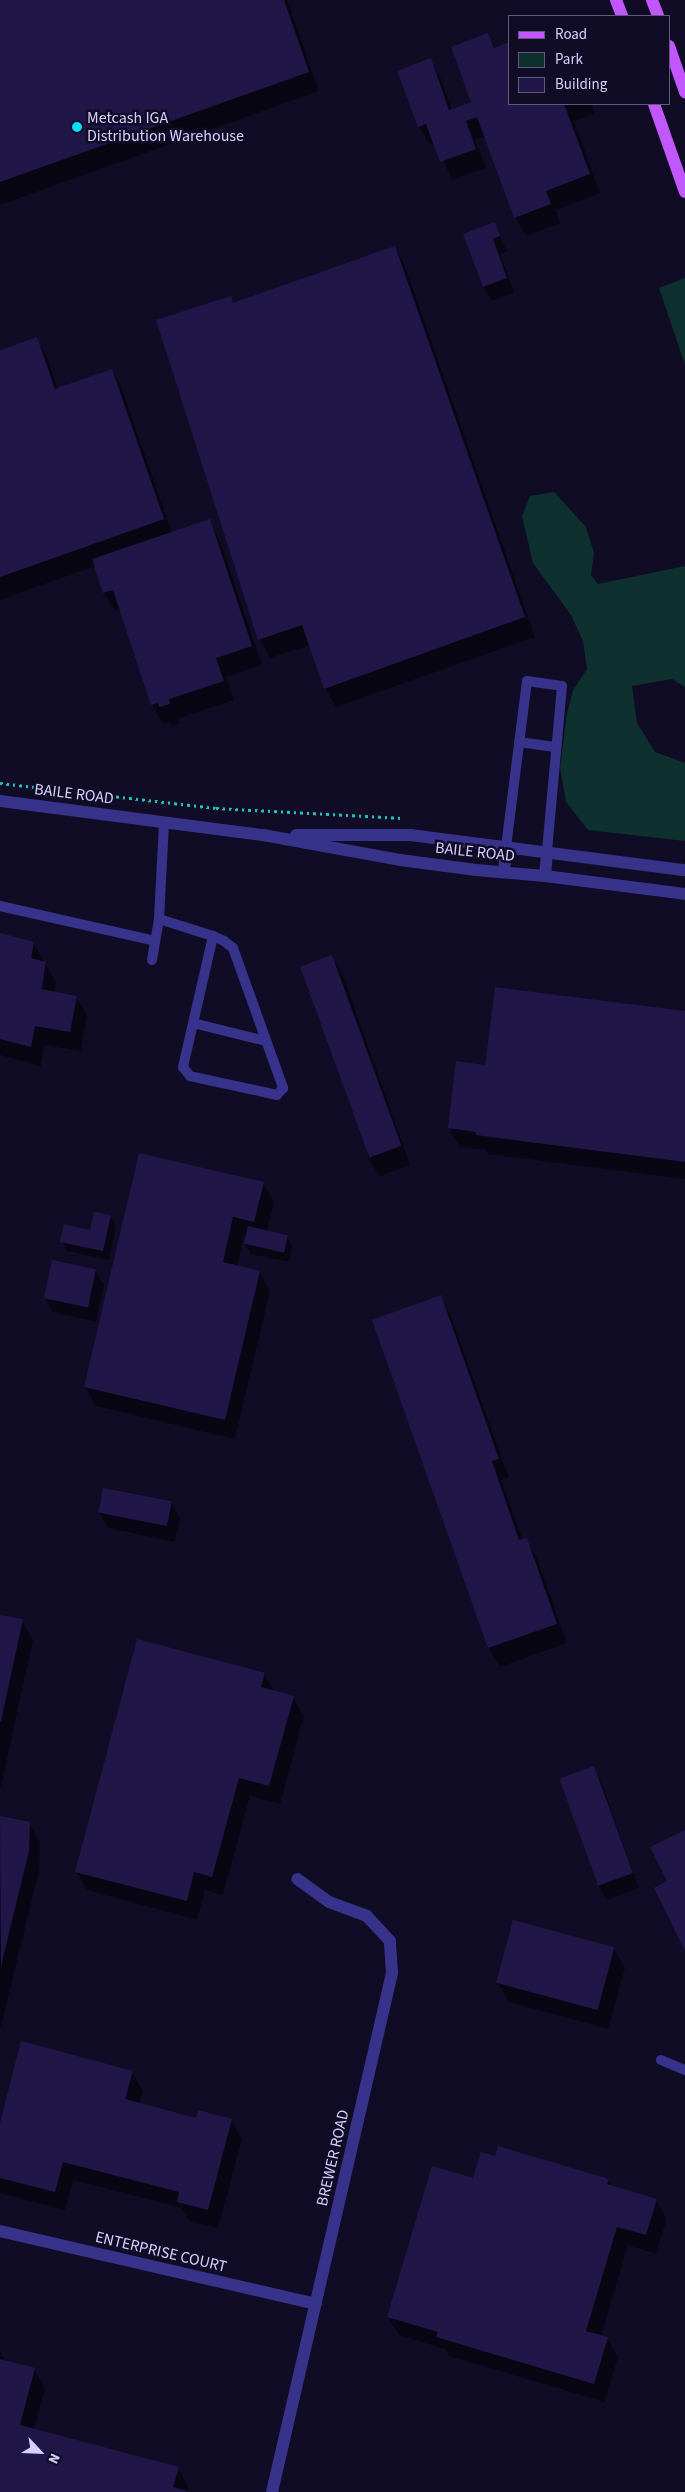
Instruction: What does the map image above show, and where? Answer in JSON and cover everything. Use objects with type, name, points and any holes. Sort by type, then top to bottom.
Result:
[{"type":"main road","points":[[616,0],[622,15]]},
{"type":"main road","points":[[652,0],[658,15]]},
{"type":"main road","points":[[670,49],[685,92]]},
{"type":"main road","points":[[654,105],[685,192]]},
{"type":"street","name":"BAILE ROAD","points":[[0,801],[263,835],[400,860],[685,894]]},
{"type":"street","name":"BAILE ROAD","points":[[263,835],[410,835],[685,870]]},
{"type":"street","points":[[504,872],[506,846]]},
{"type":"street","points":[[545,876],[547,852]]},
{"type":"street","name":"BREWER ROAD","points":[[272,2492],[392,1973],[390,1941],[367,1916],[329,1902],[297,1879]]},
{"type":"street","name":"ENTERPRISE COURT","points":[[0,2231],[316,2304]]},
{"type":"lane","points":[[506,846],[527,681],[562,686],[557,724],[547,852]]},
{"type":"lane","points":[[519,742],[555,747]]},
{"type":"lane","points":[[152,960],[159,919],[164,822]]},
{"type":"lane","points":[[0,906],[155,941]]},
{"type":"lane","points":[[159,919],[213,936],[233,948],[283,1088],[278,1096],[190,1076],[183,1067],[213,936]]},
{"type":"lane","points":[[193,1022],[266,1041]]},
{"type":"lane","points":[[661,2060],[685,2070]]},
{"type":"path","points":[[0,783],[216,808],[409,819]]},
{"type":"green space","points":[[685,278],[685,365],[659,288]]},
{"type":"green space","points":[[554,492],[586,527],[594,553],[591,575],[598,584],[685,566],[685,687],[672,679],[632,686],[637,723],[655,752],[685,763],[685,841],[588,830],[566,802],[560,768],[567,713],[573,690],[587,669],[583,641],[571,615],[533,563],[522,516],[530,496]]},
{"type":"building","name":"Metcash IGA Distribution Warehouse","points":[[0,0],[284,0],[309,72],[0,182]]},
{"type":"building","points":[[488,33],[494,48],[508,42],[508,105],[564,105],[590,174],[546,191],[551,204],[514,218],[477,117],[466,121],[476,149],[440,162],[426,124],[418,127],[397,71],[431,58],[449,110],[471,102],[451,47]]},
{"type":"building","points":[[495,222],[500,236],[493,239],[507,278],[483,287],[463,234]]},
{"type":"building","points":[[395,246],[525,617],[324,689],[302,625],[258,640],[156,320],[231,296],[233,303]]},
{"type":"building","points":[[37,337],[55,389],[112,369],[164,519],[0,577],[0,350]]},
{"type":"building","points":[[210,519],[252,646],[216,658],[224,681],[169,699],[170,704],[159,707],[158,703],[151,705],[113,590],[103,593],[92,559]]},
{"type":"building","points":[[0,933],[34,942],[31,958],[46,962],[41,989],[77,996],[70,1032],[35,1026],[31,1047],[0,1039]]},
{"type":"building","points":[[332,955],[401,1146],[369,1157],[300,967]]},
{"type":"building","points":[[495,987],[685,1011],[685,1162],[476,1135],[476,1132],[448,1128],[456,1061],[485,1065]]},
{"type":"building","points":[[139,1153],[264,1182],[254,1222],[233,1217],[223,1262],[260,1271],[225,1420],[84,1387]]},
{"type":"building","points":[[94,1212],[111,1215],[103,1251],[60,1242],[64,1224],[90,1230]]},
{"type":"building","points":[[248,1226],[288,1235],[284,1253],[244,1244]]},
{"type":"building","points":[[52,1260],[96,1269],[88,1308],[44,1298]]},
{"type":"building","points":[[441,1295],[499,1459],[492,1461],[519,1540],[527,1538],[557,1624],[488,1648],[372,1320]]},
{"type":"building","points":[[103,1488],[172,1501],[167,1526],[98,1513]]},
{"type":"building","points":[[0,1615],[23,1619],[1,1721],[0,1721]]},
{"type":"building","points":[[137,1639],[265,1673],[261,1687],[294,1696],[269,1786],[239,1778],[212,1877],[194,1872],[187,1901],[75,1872]]},
{"type":"building","points":[[594,1766],[633,1873],[598,1886],[559,1779]]},
{"type":"building","points":[[0,1816],[30,1822],[29,1851],[1,1966]]},
{"type":"building","points":[[685,1830],[685,1951],[654,1888],[667,1881],[650,1847]]},
{"type":"building","points":[[513,1920],[614,1947],[598,2010],[496,1983]]},
{"type":"building","points":[[21,2041],[133,2071],[125,2099],[196,2118],[198,2110],[232,2119],[208,2210],[177,2202],[179,2192],[63,2162],[55,2192],[0,2178],[0,2123]]},
{"type":"building","points":[[498,2146],[609,2179],[607,2184],[657,2199],[646,2235],[617,2227],[586,2331],[608,2337],[594,2384],[436,2337],[438,2332],[387,2317],[432,2166],[473,2178],[481,2152],[495,2156]]},
{"type":"building","points":[[0,2359],[35,2368],[20,2425],[179,2467],[173,2487],[190,2492],[0,2492]]},
{"type":"place","name":"Metcash IGA Distribution Warehouse","points":[[77,127]]}]
